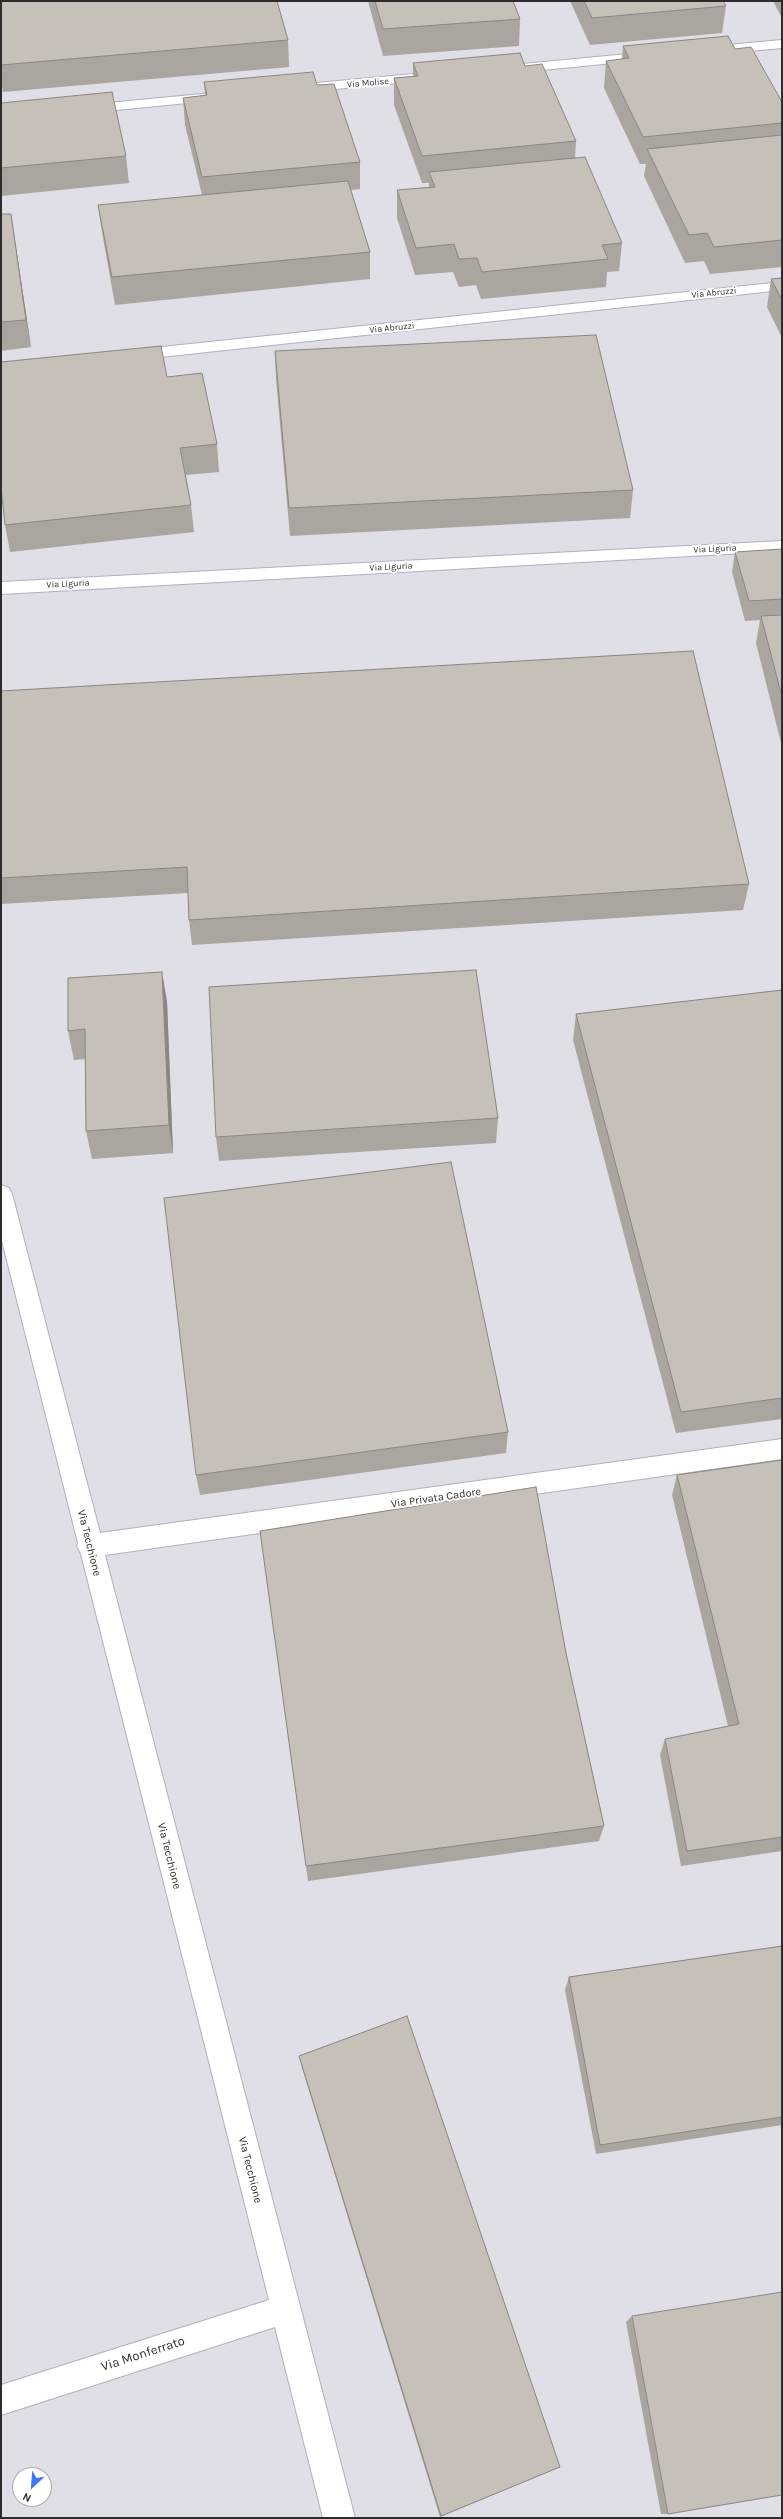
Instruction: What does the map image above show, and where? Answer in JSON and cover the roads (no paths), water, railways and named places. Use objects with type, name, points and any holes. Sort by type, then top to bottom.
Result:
[{"type":"street","points":[[695,52],[782,44]]},
{"type":"street","points":[[498,70],[664,55]]},
{"type":"street","name":"Via Molise","points":[[293,90],[435,76]]},
{"type":"street","points":[[72,110],[230,95]]},
{"type":"street","name":"Via Abruzzi","points":[[119,357],[782,286]]},
{"type":"street","name":"Via Liguria","points":[[1,588],[782,546]]},
{"type":"street","name":"Via Tecchione","points":[[1,1194],[89,1546],[339,2518]]},
{"type":"street","name":"Via Privata Cadore","points":[[89,1546],[782,1449]]},
{"type":"street","name":"Via Monferrato","points":[[1,2400],[286,2309]]}]
